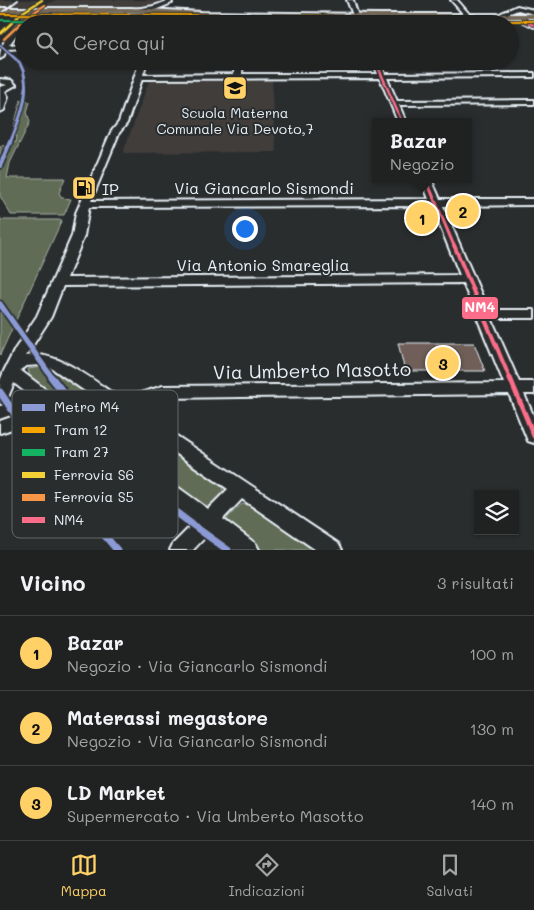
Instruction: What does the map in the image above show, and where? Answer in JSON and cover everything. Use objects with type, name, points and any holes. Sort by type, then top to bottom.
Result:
[{"type":"main road","points":[[0,10],[131,10],[149,15]]},
{"type":"main road","points":[[0,17],[15,17]]},
{"type":"main road","points":[[519,25],[534,25]]},
{"type":"street","points":[[350,0],[356,15]]},
{"type":"street","points":[[454,0],[467,15]]},
{"type":"street","points":[[131,10],[155,8],[171,1]]},
{"type":"street","points":[[166,15],[171,1]]},
{"type":"street","points":[[500,15],[514,6],[534,12]]},
{"type":"street","points":[[514,6],[531,17]]},
{"type":"street","points":[[531,17],[523,20],[534,25]]},
{"type":"street","points":[[0,56],[15,31]]},
{"type":"street","points":[[4,47],[15,46]]},
{"type":"street","points":[[0,398],[22,349],[42,321],[59,282],[78,236],[78,220],[115,132],[123,123],[141,70]]},
{"type":"street","points":[[238,70],[238,76]]},
{"type":"street","points":[[380,70],[400,118]]},
{"type":"street","points":[[139,77],[534,75]]},
{"type":"street","points":[[0,81],[8,82],[12,85],[1,90],[4,97],[0,110]]},
{"type":"street","points":[[393,102],[534,102]]},
{"type":"street","points":[[428,183],[534,436]]},
{"type":"street","name":"Via Giancarlo Sismondi","points":[[85,204],[534,202]]},
{"type":"street","name":"Via Antonio Smareglia","points":[[59,282],[468,279]]},
{"type":"street","points":[[482,314],[534,314]]},
{"type":"street","points":[[12,369],[24,362],[46,360],[58,365],[96,390]]},
{"type":"street","points":[[12,369],[36,390]]},
{"type":"street","name":"Via Umberto Masotto","points":[[178,392],[534,388]]},
{"type":"street","points":[[0,427],[12,423]]},
{"type":"street","points":[[178,445],[332,550]]},
{"type":"street","points":[[180,550],[241,488]]},
{"type":"street","points":[[178,497],[249,550]]},
{"type":"shaded area","points":[[0,0],[46,0],[33,7],[0,7]]},
{"type":"shaded area","points":[[56,0],[162,0],[159,4],[147,7],[39,7]]},
{"type":"shaded area","points":[[150,78],[272,78],[276,152],[123,153]]},
{"type":"green space","points":[[21,100],[30,102],[27,112],[30,122],[10,163],[7,178],[65,178],[59,193],[62,198],[71,199],[64,215],[11,215],[0,196],[0,146],[16,142],[17,136],[11,137]]},
{"type":"green space","points":[[0,217],[1,220],[62,220],[0,355]]},
{"type":"green space","points":[[43,367],[55,371],[82,390],[43,390],[31,381],[28,369]]},
{"type":"green space","points":[[178,456],[223,489],[219,498],[210,505],[203,507],[178,489]]},
{"type":"green space","points":[[242,504],[248,505],[314,550],[262,550],[227,523],[228,517]]},
{"type":"building","points":[[398,343],[474,343],[485,371],[405,371]]},
{"type":"railway","points":[[0,14],[18,0]]},
{"type":"metro line","name":"M4","points":[[0,45],[15,56]]},
{"type":"metro line","name":"M4","points":[[0,166],[24,103],[26,89],[23,70]]},
{"type":"metro line","name":"M4","points":[[0,304],[61,390]]},
{"type":"metro line","name":"M4","points":[[0,392],[12,411]]},
{"type":"metro line","name":"M4","points":[[178,514],[228,550]]},
{"type":"metro line","name":"M4","points":[[106,538],[117,550]]},
{"type":"tram line","name":"12","points":[[0,14],[162,15]]},
{"type":"tram line","name":"27","points":[[0,20],[15,20]]},
{"type":"tram line","name":"12","points":[[519,21],[534,21]]},
{"type":"rail line","name":"S6","points":[[20,15],[42,0]]},
{"type":"rail line","name":"S5","points":[[30,15],[45,5]]},
{"type":"rail line","name":"S6","points":[[0,34],[15,20]]},
{"type":"rail line","name":"S5","points":[[4,39],[15,28]]},
{"type":"transit line","name":"NM4","points":[[0,14],[162,15]]},
{"type":"transit line","name":"NM4","points":[[519,21],[534,25]]},
{"type":"transit line","name":"NM4","points":[[380,70],[400,118]]},
{"type":"transit line","name":"NM4","points":[[428,183],[534,436]]},
{"type":"place","name":"Scuola Materna Comunale Via Devoto,7","points":[[235,88]]},
{"type":"place","name":"IP","points":[[84,188]]},
{"type":"place","name":"Materassi megastore","points":[[463,211]]},
{"type":"place","name":"Bazar","points":[[422,218]]},
{"type":"place","name":"LD Market","points":[[443,363]]}]
